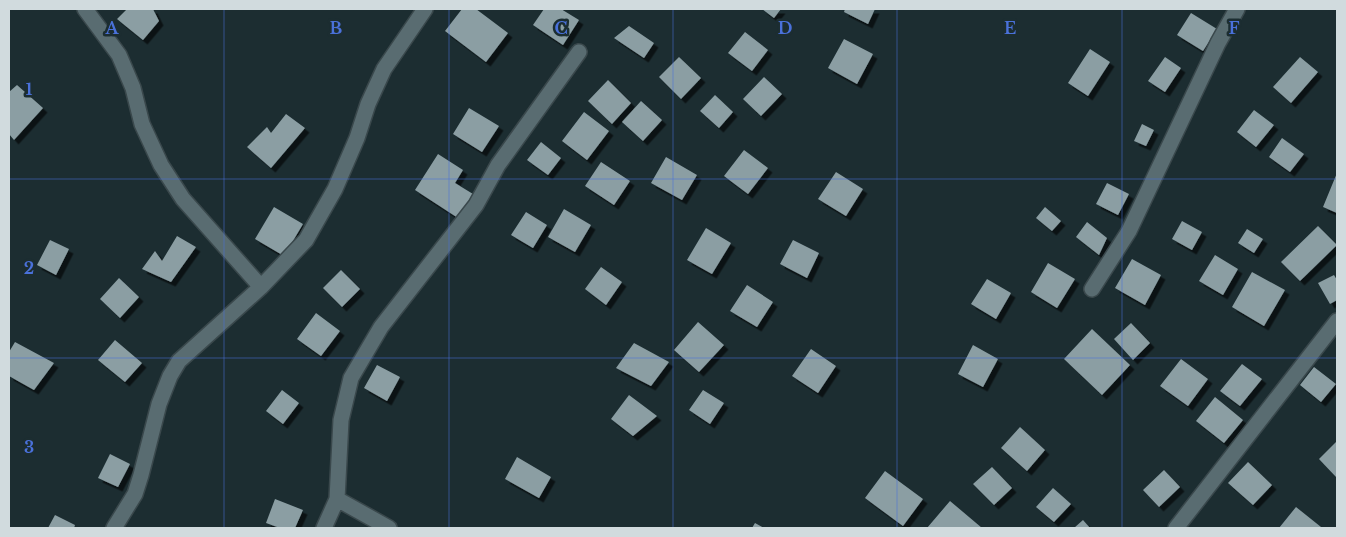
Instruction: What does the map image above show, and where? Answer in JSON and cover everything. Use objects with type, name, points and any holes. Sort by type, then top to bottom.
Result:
[{"type":"street","points":[[85,9],[119,55],[133,88],[142,124],[161,165],[183,199],[261,287]]},
{"type":"street","points":[[114,528],[134,494],[142,475],[159,404],[170,376],[180,361],[261,287],[306,240],[334,189],[357,138],[368,104],[384,69],[425,9]]},
{"type":"street","points":[[1092,289],[1129,231],[1218,43],[1237,9]]},
{"type":"street","points":[[324,528],[337,499],[340,476],[341,420],[351,378],[381,327],[476,204],[498,165],[579,52]]},
{"type":"street","points":[[1176,528],[1337,321]]},
{"type":"street","points":[[337,499],[389,528]]},
{"type":"building","points":[[127,9],[153,9],[159,21],[143,40],[117,19]]},
{"type":"building","points":[[462,9],[476,9],[508,33],[486,62],[445,31]]},
{"type":"building","points":[[544,9],[561,9],[579,20],[563,45],[533,25]]},
{"type":"building","points":[[762,9],[781,9],[774,18]]},
{"type":"building","points":[[845,9],[875,9],[868,24],[844,12]]},
{"type":"building","points":[[1191,13],[1217,29],[1203,51],[1177,35]]},
{"type":"building","points":[[629,26],[654,43],[644,58],[614,38]]},
{"type":"building","points":[[745,32],[768,50],[752,71],[728,53]]},
{"type":"building","points":[[844,39],[873,54],[857,84],[828,68]]},
{"type":"building","points":[[1090,49],[1110,62],[1088,96],[1068,83]]},
{"type":"building","points":[[679,57],[701,78],[681,99],[659,77]]},
{"type":"building","points":[[1165,57],[1181,68],[1165,92],[1148,81]]},
{"type":"building","points":[[1300,57],[1318,72],[1291,103],[1273,87]]},
{"type":"building","points":[[764,77],[782,94],[761,116],[743,99]]},
{"type":"building","points":[[608,80],[631,103],[612,124],[588,101]]},
{"type":"building","points":[[17,85],[43,108],[14,140],[9,134],[9,92]]},
{"type":"building","points":[[715,95],[733,112],[719,128],[700,111]]},
{"type":"building","points":[[641,101],[662,120],[643,141],[622,122]]},
{"type":"building","points":[[469,108],[499,126],[482,152],[453,134]]},
{"type":"building","points":[[1254,110],[1274,125],[1256,147],[1237,132]]},
{"type":"building","points":[[584,112],[609,131],[587,160],[562,141]]},
{"type":"building","points":[[286,114],[305,128],[271,168],[247,147],[267,127],[271,133]]},
{"type":"building","points":[[1142,124],[1154,130],[1146,146],[1134,141]]},
{"type":"building","points":[[1282,138],[1304,154],[1290,172],[1269,157]]},
{"type":"building","points":[[541,142],[561,158],[548,175],[527,160]]},
{"type":"building","points":[[744,150],[768,168],[748,194],[724,176]]},
{"type":"building","points":[[438,154],[463,170],[455,183],[473,194],[458,218],[415,190]]},
{"type":"building","points":[[666,157],[697,175],[682,200],[651,183]]},
{"type":"building","points":[[601,162],[630,181],[614,205],[585,186]]},
{"type":"building","points":[[836,172],[863,189],[846,216],[818,199]]},
{"type":"building","points":[[1337,173],[1337,213],[1323,207]]},
{"type":"building","points":[[1107,183],[1129,194],[1118,215],[1096,204]]},
{"type":"building","points":[[274,207],[303,224],[284,256],[255,239]]},
{"type":"building","points":[[1045,207],[1061,221],[1052,231],[1036,218]]},
{"type":"building","points":[[564,209],[591,225],[575,252],[548,237]]},
{"type":"building","points":[[526,212],[547,225],[533,248],[511,235]]},
{"type":"building","points":[[1182,221],[1202,232],[1192,250],[1172,239]]},
{"type":"building","points":[[1087,222],[1107,238],[1099,255],[1076,237]]},
{"type":"building","points":[[1318,226],[1337,245],[1300,281],[1281,262]]},
{"type":"building","points":[[706,228],[731,243],[712,274],[687,260]]},
{"type":"building","points":[[1247,229],[1263,239],[1254,253],[1238,243]]},
{"type":"building","points":[[177,236],[196,247],[171,282],[142,269],[155,251],[162,261]]},
{"type":"building","points":[[50,240],[69,249],[56,275],[37,265]]},
{"type":"building","points":[[793,240],[819,253],[807,278],[780,264]]},
{"type":"building","points":[[1215,255],[1238,269],[1223,295],[1199,281]]},
{"type":"building","points":[[1132,259],[1161,275],[1145,305],[1115,288]]},
{"type":"building","points":[[1048,263],[1075,279],[1057,308],[1031,292]]},
{"type":"building","points":[[601,267],[622,282],[606,305],[585,289]]},
{"type":"building","points":[[341,270],[360,289],[342,307],[323,288]]},
{"type":"building","points":[[1252,272],[1285,290],[1264,326],[1232,307]]},
{"type":"building","points":[[1334,275],[1337,280],[1337,300],[1330,304],[1318,283]]},
{"type":"building","points":[[119,278],[139,297],[120,318],[100,299]]},
{"type":"building","points":[[987,279],[1011,293],[996,319],[971,304]]},
{"type":"building","points":[[747,285],[773,302],[757,327],[730,311]]},
{"type":"building","points":[[316,313],[340,331],[321,356],[297,339]]},
{"type":"building","points":[[698,322],[724,345],[699,372],[674,350]]},
{"type":"building","points":[[1131,323],[1150,343],[1133,360],[1114,339]]},
{"type":"building","points":[[1092,329],[1130,365],[1102,395],[1064,359]]},
{"type":"building","points":[[115,340],[142,363],[125,382],[98,360]]},
{"type":"building","points":[[15,342],[54,363],[34,390],[9,376],[9,352]]},
{"type":"building","points":[[634,343],[669,362],[651,386],[616,368]]},
{"type":"building","points":[[973,345],[998,359],[983,387],[958,374]]},
{"type":"building","points":[[811,349],[836,366],[818,393],[792,376]]},
{"type":"building","points":[[1181,359],[1208,379],[1188,406],[1160,386]]},
{"type":"building","points":[[1242,364],[1262,379],[1240,406],[1220,391]]},
{"type":"building","points":[[377,365],[400,377],[387,401],[364,388]]},
{"type":"building","points":[[1314,367],[1336,384],[1321,402],[1300,385]]},
{"type":"building","points":[[282,390],[299,403],[283,424],[266,411]]},
{"type":"building","points":[[703,390],[724,403],[710,424],[689,410]]},
{"type":"building","points":[[629,395],[657,416],[633,436],[611,419]]},
{"type":"building","points":[[1215,397],[1243,420],[1224,443],[1196,421]]},
{"type":"building","points":[[1020,427],[1045,450],[1027,471],[1001,448]]},
{"type":"building","points":[[1337,441],[1337,478],[1319,459]]},
{"type":"building","points":[[110,454],[130,464],[118,487],[98,478]]},
{"type":"building","points":[[517,457],[551,477],[539,498],[505,479]]},
{"type":"building","points":[[1248,462],[1272,485],[1253,505],[1228,483]]},
{"type":"building","points":[[992,467],[1012,488],[994,505],[973,484]]},
{"type":"building","points":[[1164,470],[1180,487],[1159,507],[1143,490]]},
{"type":"building","points":[[885,471],[923,499],[903,526],[865,498]]},
{"type":"building","points":[[1053,488],[1071,504],[1054,522],[1036,507]]},
{"type":"building","points":[[275,499],[303,510],[295,528],[280,528],[266,523]]},
{"type":"building","points":[[950,501],[982,528],[927,528]]},
{"type":"building","points":[[1296,507],[1321,527],[1279,528]]},
{"type":"building","points":[[55,515],[75,525],[74,528],[48,528]]},
{"type":"building","points":[[1083,520],[1090,528],[1074,528]]},
{"type":"building","points":[[755,523],[764,528],[752,528]]}]
